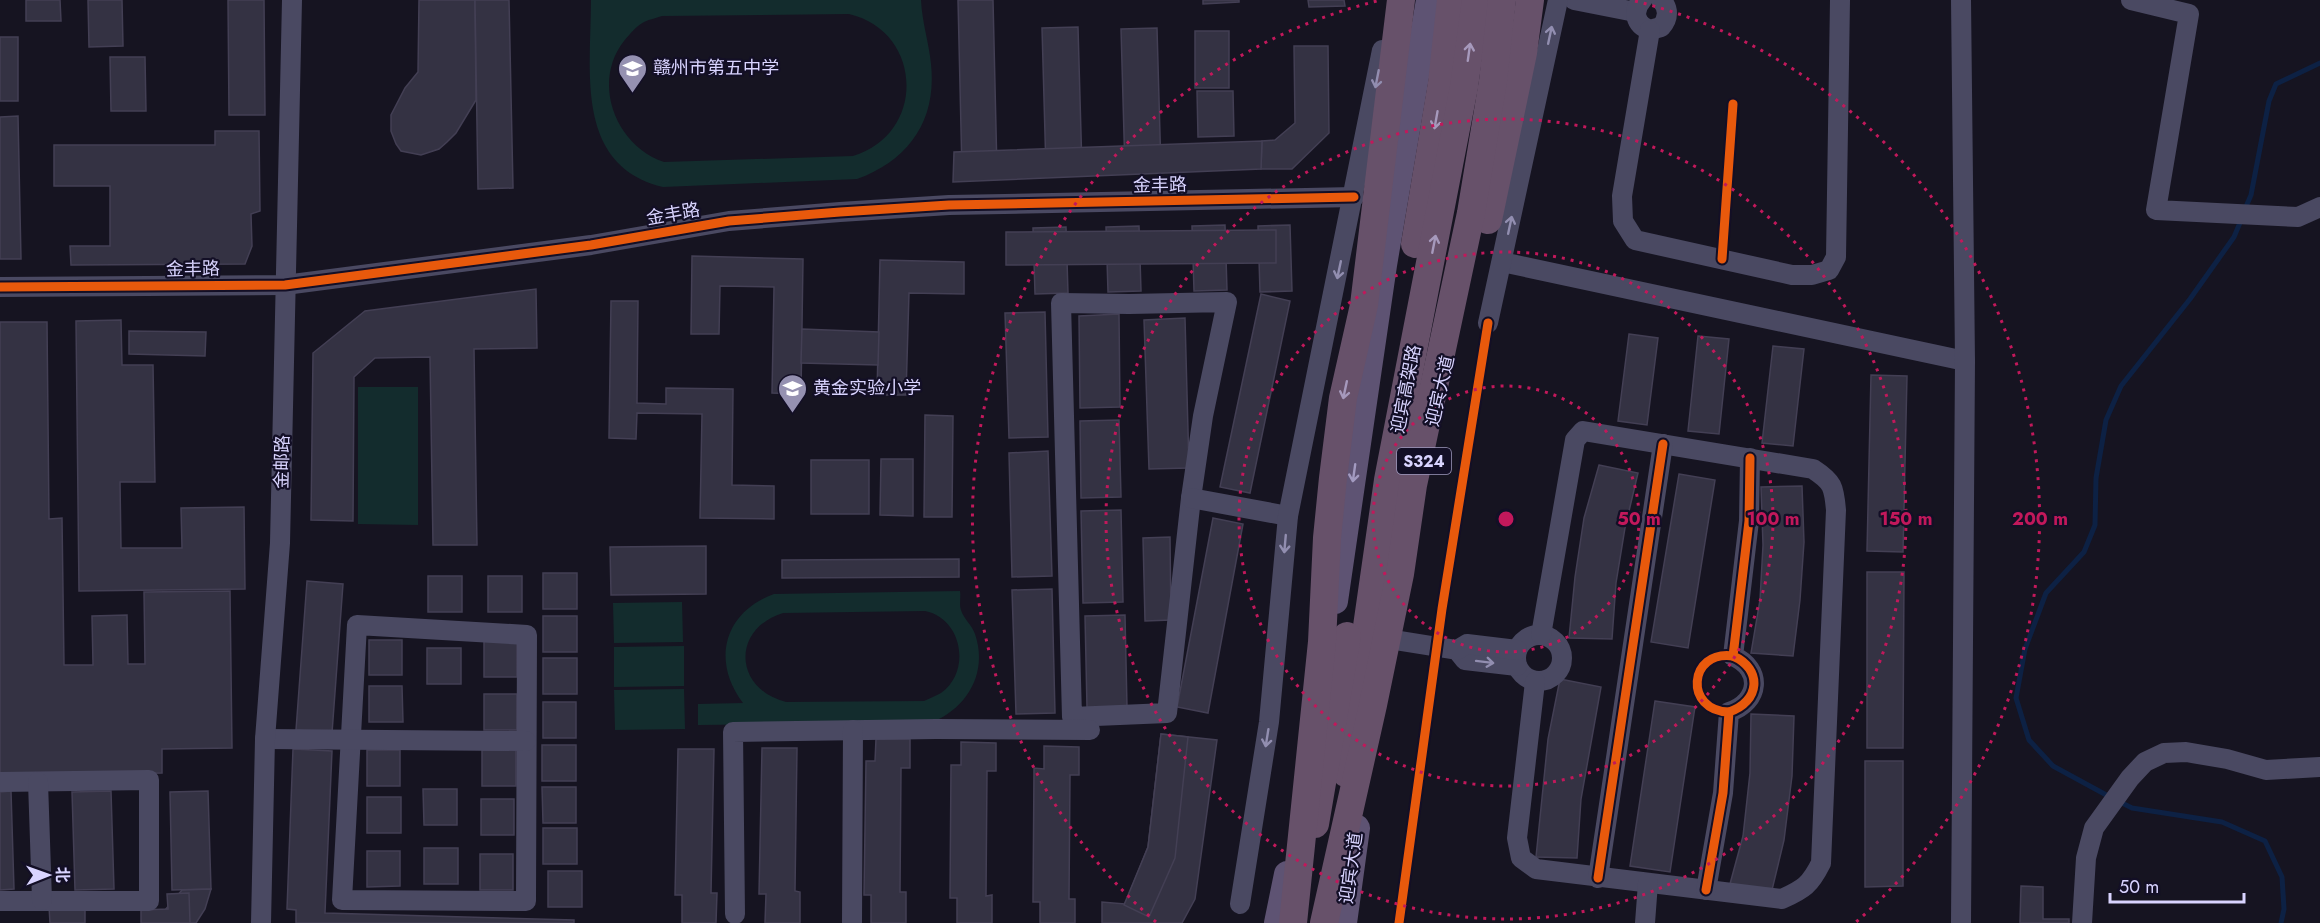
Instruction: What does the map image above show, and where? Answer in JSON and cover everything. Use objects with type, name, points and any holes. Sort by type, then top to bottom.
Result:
[{"type":"highway","points":[[1293,923],[1322,642],[1327,538],[1333,478],[1344,398],[1364,305],[1401,0]]},
{"type":"highway","name":"迎宾高架路","points":[[1300,923],[1442,83],[1451,0]]},
{"type":"highway","name":"迎宾高架路","points":[[1324,923],[1388,480],[1464,87],[1476,0]]},
{"type":"highway","points":[[1324,923],[1376,694],[1400,574],[1413,485],[1471,213],[1493,81],[1502,0]]},
{"type":"highway","points":[[1413,485],[1458,336],[1484,239],[1520,64],[1530,0]]},
{"type":"main road","points":[[1277,923],[1324,676],[1384,265],[1429,0]]},
{"type":"main road","name":"迎宾大道","points":[[1344,923],[1382,639],[1466,283],[1499,82],[1508,0]]},
{"type":"street","name":"金邮路","points":[[261,923],[265,739],[280,543],[292,0]]},
{"type":"street","points":[[1240,904],[1269,722],[1288,516],[1354,197],[1382,50],[1388,0]]},
{"type":"street","points":[[1488,323],[1558,0]]},
{"type":"street","points":[[1574,0],[1638,6],[1639,24],[1650,30],[1661,27],[1667,17],[1668,10],[1661,0]]},
{"type":"street","points":[[1650,30],[1622,196],[1623,221],[1635,240],[1792,275],[1812,275],[1829,270],[1836,257],[1840,0]]},
{"type":"street","points":[[1960,923],[1965,361],[1961,0]]},
{"type":"street","points":[[2131,0],[2189,14],[2156,210],[2298,217],[2320,207]]},
{"type":"street","name":"金丰路","points":[[0,287],[285,285],[591,245],[729,221],[949,206],[1354,197]]},
{"type":"street","points":[[1502,262],[1965,361]]},
{"type":"street","points":[[1227,302],[1203,416],[1191,498],[1167,713],[1142,716],[1072,717],[1061,303],[1227,302]]},
{"type":"street","points":[[1535,682],[1518,814],[1517,838],[1521,858],[1536,868],[1598,878],[1782,899],[1812,881],[1821,863],[1836,510],[1835,492],[1829,479],[1813,469],[1583,431],[1575,440],[1541,635]]},
{"type":"street","points":[[1598,878],[1663,444]]},
{"type":"street","points":[[1706,890],[1723,793],[1730,712],[1746,703],[1752,695],[1754,685],[1749,667],[1742,660],[1733,656],[1749,521],[1750,458]]},
{"type":"street","points":[[1191,498],[1288,516]]},
{"type":"street","points":[[357,625],[527,635],[526,902],[342,900],[350,740],[357,625]]},
{"type":"street","points":[[1541,635],[1547,636],[1557,644],[1562,663],[1555,676],[1542,682],[1535,682],[1524,676],[1517,658],[1527,638],[1541,635]]},
{"type":"street","points":[[1382,639],[1457,650],[1465,660],[1517,658]]},
{"type":"street","points":[[852,923],[853,730]]},
{"type":"street","points":[[735,914],[734,732],[1090,730]]},
{"type":"street","points":[[265,739],[526,741]]},
{"type":"street","points":[[2082,923],[2086,858],[2094,828],[2130,778],[2145,762],[2164,753],[2186,752],[2227,759],[2266,770],[2320,767]]},
{"type":"street","points":[[0,782],[149,780],[149,900],[0,901]]},
{"type":"street","points":[[38,782],[42,900]]},
{"type":"street","points":[[1646,923],[1648,884]]},
{"type":"green space","points":[[591,0],[921,0],[932,84],[924,120],[905,149],[875,171],[857,179],[663,187],[634,176],[614,158],[601,137],[590,85]],"holes":[[[849,14],[873,24],[891,40],[902,61],[906,83],[904,106],[894,127],[877,144],[853,156],[664,162],[647,154],[633,142],[622,128],[614,111],[609,94],[614,58],[631,33],[649,20],[662,16]]]},
{"type":"green space","points":[[358,387],[418,387],[418,525],[358,524]]},
{"type":"green space","points":[[960,591],[961,610],[974,631],[978,648],[977,675],[972,687],[956,707],[933,722],[698,725],[698,704],[743,703],[727,671],[728,640],[734,625],[744,613],[757,602],[774,594]],"holes":[[[925,611],[938,616],[954,634],[958,646],[957,672],[951,683],[941,693],[924,701],[786,702],[769,695],[756,685],[748,672],[747,645],[754,632],[766,621],[783,613]]]},
{"type":"green space","points":[[682,602],[683,642],[614,643],[613,603]]},
{"type":"green space","points":[[684,646],[684,686],[614,687],[614,647]]},
{"type":"green space","points":[[684,689],[685,729],[615,730],[614,690]]},
{"type":"building","points":[[26,0],[60,0],[61,21],[26,21]]},
{"type":"building","points":[[88,0],[122,0],[123,46],[89,47]]},
{"type":"building","points":[[228,0],[264,0],[265,115],[229,115]]},
{"type":"building","points":[[419,0],[475,0],[476,100],[456,133],[439,149],[421,155],[401,151],[391,131],[391,115],[405,88],[418,72]]},
{"type":"building","points":[[475,0],[509,0],[513,188],[478,189]]},
{"type":"building","points":[[958,0],[993,0],[997,171],[962,172]]},
{"type":"building","points":[[1203,0],[1239,0],[1239,2],[1203,4]]},
{"type":"building","points":[[1308,0],[1344,0],[1345,6],[1309,7]]},
{"type":"building","points":[[1078,27],[1082,169],[1046,170],[1042,28]]},
{"type":"building","points":[[1157,28],[1161,170],[1125,170],[1121,29]]},
{"type":"building","points":[[1195,31],[1229,31],[1229,88],[1195,88]]},
{"type":"building","points":[[0,37],[18,37],[18,101],[0,101]]},
{"type":"building","points":[[1294,46],[1328,46],[1329,133],[1292,169],[1261,169],[1262,141],[1275,140],[1295,123]]},
{"type":"building","points":[[110,57],[145,57],[146,111],[111,111]]},
{"type":"building","points":[[1197,91],[1233,91],[1234,136],[1198,137]]},
{"type":"building","points":[[18,116],[21,259],[0,259],[0,117]]},
{"type":"building","points":[[215,131],[259,131],[260,211],[251,214],[252,246],[245,264],[71,265],[70,246],[110,246],[110,186],[54,186],[54,145],[215,145]]},
{"type":"building","points":[[1262,141],[1261,169],[953,182],[954,152]]},
{"type":"building","points":[[1225,225],[1227,290],[1194,291],[1192,226]]},
{"type":"building","points":[[1290,225],[1292,291],[1260,292],[1258,226]]},
{"type":"building","points":[[1139,226],[1141,291],[1108,292],[1106,227]]},
{"type":"building","points":[[1066,227],[1068,293],[1035,294],[1033,228]]},
{"type":"building","points":[[1276,230],[1276,263],[1006,265],[1006,232]]},
{"type":"building","points":[[692,256],[803,259],[801,394],[772,393],[774,287],[720,286],[719,334],[691,334]]},
{"type":"building","points":[[880,260],[964,262],[964,294],[909,293],[906,395],[877,395]]},
{"type":"building","points":[[536,289],[537,348],[474,349],[477,545],[433,545],[430,357],[375,358],[354,377],[353,521],[311,520],[313,353],[365,311]]},
{"type":"building","points":[[1261,294],[1290,301],[1250,493],[1220,487]]},
{"type":"building","points":[[611,301],[638,301],[637,403],[666,404],[666,388],[733,389],[732,485],[774,486],[774,519],[700,518],[702,414],[637,413],[636,439],[609,438]]},
{"type":"building","points":[[1045,312],[1048,437],[1009,438],[1005,313]]},
{"type":"building","points":[[1119,314],[1120,407],[1080,408],[1079,316]]},
{"type":"building","points":[[1185,318],[1189,468],[1149,469],[1144,320]]},
{"type":"building","points":[[121,320],[122,365],[153,365],[155,482],[120,482],[121,548],[182,548],[181,508],[244,507],[245,589],[79,591],[76,321]]},
{"type":"building","points":[[0,322],[47,322],[49,519],[62,518],[64,665],[93,665],[92,616],[127,615],[128,664],[145,664],[144,592],[230,591],[232,748],[162,749],[162,773],[0,775]]},
{"type":"building","points":[[802,329],[879,332],[878,365],[801,363]]},
{"type":"building","points":[[129,331],[206,332],[205,356],[129,354]]},
{"type":"building","points":[[1629,334],[1658,338],[1647,425],[1618,421]]},
{"type":"building","points":[[1698,336],[1729,339],[1719,434],[1688,431]]},
{"type":"building","points":[[1773,346],[1804,349],[1793,446],[1762,443]]},
{"type":"building","points":[[1871,375],[1907,376],[1903,552],[1867,551]]},
{"type":"building","points":[[925,415],[953,416],[952,517],[924,517]]},
{"type":"building","points":[[1119,420],[1121,497],[1081,498],[1080,421]]},
{"type":"building","points":[[1048,451],[1052,576],[1012,577],[1009,453]]},
{"type":"building","points":[[881,459],[913,459],[913,516],[880,515]]},
{"type":"building","points":[[811,460],[869,460],[869,514],[811,514]]},
{"type":"building","points":[[1599,465],[1638,473],[1625,528],[1616,583],[1612,639],[1569,638],[1584,518]]},
{"type":"building","points":[[1679,474],[1715,480],[1688,648],[1651,642]]},
{"type":"building","points":[[1802,486],[1804,542],[1793,656],[1751,653],[1760,600],[1763,545],[1761,487]]},
{"type":"building","points":[[1121,510],[1123,602],[1083,603],[1081,511]]},
{"type":"building","points":[[1213,518],[1243,524],[1208,713],[1177,707]]},
{"type":"building","points":[[1170,537],[1171,620],[1145,621],[1143,538]]},
{"type":"building","points":[[706,546],[706,594],[611,595],[610,547]]},
{"type":"building","points":[[959,559],[959,577],[782,578],[782,560]]},
{"type":"building","points":[[1867,572],[1904,572],[1903,748],[1867,748]]},
{"type":"building","points":[[543,573],[577,573],[577,609],[543,609]]},
{"type":"building","points":[[428,576],[462,576],[462,612],[428,612]]},
{"type":"building","points":[[488,576],[522,576],[522,612],[488,612]]},
{"type":"building","points":[[307,581],[343,584],[332,733],[296,730]]},
{"type":"building","points":[[1052,589],[1055,713],[1016,714],[1012,590]]},
{"type":"building","points":[[1125,615],[1127,707],[1087,708],[1085,616]]},
{"type":"building","points":[[543,616],[577,616],[577,652],[543,652]]},
{"type":"building","points":[[369,640],[402,640],[402,675],[369,675]]},
{"type":"building","points":[[484,641],[517,641],[517,677],[484,677]]},
{"type":"building","points":[[427,648],[461,648],[461,684],[427,684]]},
{"type":"building","points":[[543,658],[577,658],[577,694],[543,694]]},
{"type":"building","points":[[1560,679],[1601,687],[1581,799],[1577,858],[1536,857],[1548,739]]},
{"type":"building","points":[[369,686],[402,686],[403,722],[369,722]]},
{"type":"building","points":[[484,694],[517,694],[517,730],[484,730]]},
{"type":"building","points":[[1655,701],[1695,707],[1670,872],[1630,866]]},
{"type":"building","points":[[543,702],[576,702],[576,738],[543,738]]},
{"type":"building","points":[[1751,714],[1794,716],[1792,776],[1784,840],[1772,890],[1730,884],[1743,836],[1750,773]]},
{"type":"building","points":[[1161,734],[1217,740],[1195,899],[1182,923],[1102,923],[1102,902],[1125,904],[1148,847]]},
{"type":"building","points":[[1161,734],[1188,737],[1175,858],[1149,917],[1124,905],[1148,847]]},
{"type":"building","points":[[876,739],[910,739],[910,768],[901,768],[900,892],[906,892],[906,923],[871,923],[871,895],[864,895],[866,761],[875,761]]},
{"type":"building","points":[[961,742],[996,743],[996,771],[987,771],[986,896],[992,895],[992,923],[957,923],[957,898],[950,898],[951,765],[961,765]]},
{"type":"building","points":[[542,745],[576,745],[576,781],[542,781]]},
{"type":"building","points":[[1044,746],[1079,747],[1079,775],[1070,775],[1069,899],[1075,899],[1075,923],[1040,923],[1040,902],[1033,902],[1034,768],[1044,769]]},
{"type":"building","points":[[762,748],[797,748],[795,891],[800,892],[800,923],[765,923],[766,894],[759,894]]},
{"type":"building","points":[[293,749],[332,751],[325,913],[574,920],[574,923],[296,923],[296,910],[287,909]]},
{"type":"building","points":[[678,749],[714,749],[711,893],[717,893],[716,923],[682,923],[682,895],[675,895]]},
{"type":"building","points":[[367,750],[400,750],[400,786],[367,786]]},
{"type":"building","points":[[482,750],[516,750],[516,786],[482,786]]},
{"type":"building","points":[[1865,761],[1903,761],[1903,886],[1865,887]]},
{"type":"building","points":[[542,787],[576,787],[576,823],[543,823]]},
{"type":"building","points":[[423,789],[457,789],[457,825],[424,825]]},
{"type":"building","points":[[11,791],[14,889],[0,890],[0,792]]},
{"type":"building","points":[[111,791],[114,889],[75,890],[72,792]]},
{"type":"building","points":[[208,791],[211,889],[172,890],[170,792]]},
{"type":"building","points":[[367,797],[401,797],[401,833],[367,833]]},
{"type":"building","points":[[481,799],[514,799],[514,835],[481,835]]},
{"type":"building","points":[[543,828],[577,828],[577,864],[543,864]]},
{"type":"building","points":[[424,848],[458,848],[458,884],[424,884]]},
{"type":"building","points":[[367,851],[400,851],[400,886],[367,887]]},
{"type":"building","points":[[480,854],[513,854],[513,890],[480,890]]},
{"type":"building","points":[[548,871],[582,871],[582,907],[548,907]]},
{"type":"building","points":[[2021,886],[2043,887],[2043,919],[2069,919],[2069,923],[2020,923]]},
{"type":"building","points":[[211,889],[205,909],[196,923],[154,923],[182,890]]},
{"type":"building","points":[[189,893],[190,923],[141,923],[141,910],[168,909],[167,894]]},
{"type":"building","points":[[49,906],[85,906],[85,923],[50,923]]},
{"type":"waterway","points":[[2245,209],[2251,195],[2269,101],[2276,84],[2320,63]]},
{"type":"waterway","points":[[2110,797],[2053,766],[2029,740],[2016,698],[2025,649],[2046,593],[2084,552],[2095,525],[2096,478],[2106,420],[2121,386],[2190,299],[2234,237],[2242,218]]},
{"type":"waterway","points":[[2118,801],[2132,808],[2222,822],[2265,841],[2282,877],[2284,909],[2281,923]]},
{"type":"cycle path","points":[[1722,259],[1733,104]]},
{"type":"cycle path","points":[[0,287],[285,285],[591,245],[729,221],[840,212],[949,205],[1354,197]]},
{"type":"cycle path","points":[[1399,923],[1442,609],[1488,323]]},
{"type":"cycle path","points":[[1598,878],[1663,444]]},
{"type":"cycle path","points":[[1706,890],[1723,793],[1729,712],[1747,701],[1754,685],[1749,669],[1733,656],[1749,521],[1750,458]]},
{"type":"cycle path","points":[[1729,712],[1714,709],[1704,702],[1697,681],[1700,671],[1707,662],[1718,657],[1733,656]]},
{"type":"place","name":"赣州市第五中学","points":[[632,94]]},
{"type":"place","name":"黄金实验小学","points":[[792,414]]}]
